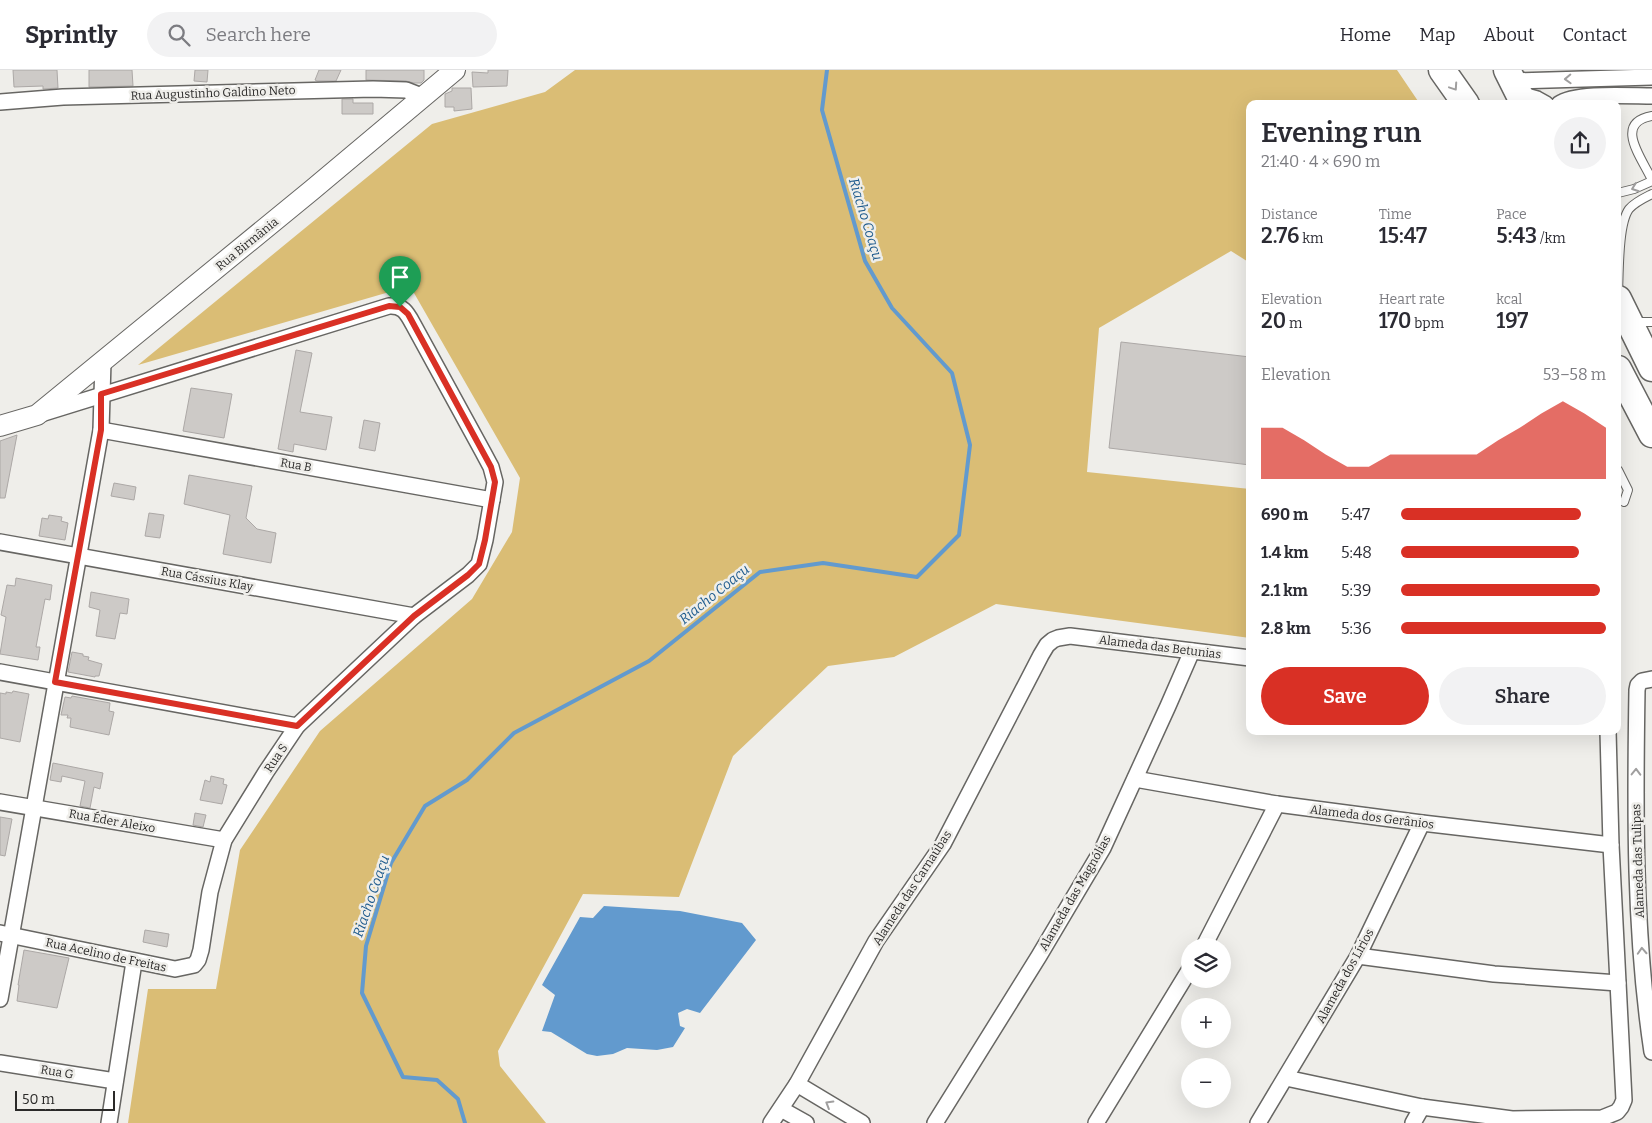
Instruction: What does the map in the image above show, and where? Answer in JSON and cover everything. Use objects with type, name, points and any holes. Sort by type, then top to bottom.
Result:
[{"type":"highway","points":[[1442,70],[1463,100]]},
{"type":"highway","points":[[1621,302],[1641,322],[1652,368]]},
{"type":"highway","points":[[1621,376],[1631,401],[1652,434]]},
{"type":"street","name":"Rua Birmânia","points":[[37,415],[424,98],[455,70]]},
{"type":"street","points":[[1516,87],[1652,77]]},
{"type":"street","points":[[1516,87],[1539,100]]},
{"type":"street","name":"Rua Augustinho Galdino Neto","points":[[0,102],[63,98],[373,89],[409,90],[424,98]]},
{"type":"street","points":[[1567,100],[1585,97],[1652,96]]},
{"type":"street","name":"Rua S","points":[[101,394],[389,306],[396,306],[408,314],[491,467],[495,482],[479,564],[468,575],[414,616],[297,726],[266,772],[224,840],[210,892],[201,950]]},
{"type":"street","points":[[0,999],[6,934],[34,808],[101,430],[103,361]]},
{"type":"street","points":[[0,426],[101,394]]},
{"type":"street","name":"Rua B","points":[[101,430],[492,500]]},
{"type":"street","name":"Rua Cássius Klay","points":[[0,542],[414,616]]},
{"type":"street","name":"Alameda das Betunias","points":[[1070,636],[1246,658]]},
{"type":"street","name":"Alameda das Carnaúbas","points":[[771,1123],[797,1084],[876,942],[942,844],[1047,645],[1058,638],[1070,636]]},
{"type":"street","name":"Alameda das Magnólias","points":[[934,1123],[1039,956],[1103,848],[1192,651]]},
{"type":"street","points":[[0,672],[297,726]]},
{"type":"street","name":"Alameda das Tulipas","points":[[1652,679],[1642,681],[1637,690],[1635,825],[1645,1006],[1652,1052]]},
{"type":"street","points":[[1286,1078],[1422,1107],[1512,1121],[1602,1118],[1610,1116],[1621,1107],[1624,1100],[1611,845],[1608,735]]},
{"type":"street","name":"Alameda dos Gerânios","points":[[1135,779],[1277,804],[1611,845]]},
{"type":"street","name":"Rua Éder Aleixo","points":[[0,802],[224,840]]},
{"type":"street","points":[[1208,938],[1277,804]]},
{"type":"street","name":"Alameda dos Lírios","points":[[1258,1123],[1358,956],[1422,823]]},
{"type":"street","name":"Rua Acelino de Freitas","points":[[6,934],[175,969],[194,965],[198,960],[201,950]]},
{"type":"street","points":[[1358,956],[1494,974],[1618,983]]},
{"type":"street","points":[[109,1123],[134,962]]},
{"type":"street","points":[[1096,1123],[1181,984]]},
{"type":"street","name":"Rua G","points":[[0,1063],[115,1081]]},
{"type":"street","points":[[797,1084],[862,1123]]},
{"type":"street","points":[[1413,1123],[1422,1107]]},
{"type":"street","points":[[781,1109],[806,1123]]},
{"type":"lane","points":[[1621,192],[1634,189],[1652,180],[1632,138],[1632,130],[1636,122],[1652,116]]},
{"type":"lane","points":[[1621,227],[1629,209],[1652,194]]},
{"type":"lane","points":[[1621,476],[1628,490],[1624,502]]},
{"type":"shaded area","points":[[575,70],[1397,70],[1417,100],[1246,100],[1246,260],[1231,251],[1099,328],[1087,472],[1246,489],[1246,637],[996,604],[894,657],[828,666],[733,756],[679,897],[583,894],[498,1051],[500,1066],[546,1123],[128,1123],[148,989],[216,989],[240,850],[320,731],[472,599],[512,532],[520,478],[410,286],[138,365],[432,124],[545,92]]},
{"type":"water","points":[[604,906],[680,911],[742,923],[756,940],[700,1013],[687,1009],[678,1013],[680,1026],[685,1028],[673,1047],[657,1050],[627,1048],[613,1054],[597,1056],[587,1054],[551,1032],[542,1031],[555,995],[542,985],[580,917],[593,918]]},
{"type":"building","points":[[13,70],[57,70],[58,88],[43,89],[43,86],[14,87]]},
{"type":"building","points":[[89,70],[132,70],[133,86],[89,87]]},
{"type":"building","points":[[195,70],[208,70],[207,82],[194,81]]},
{"type":"building","points":[[319,70],[341,70],[336,81],[317,81],[315,80]]},
{"type":"building","points":[[366,70],[424,70],[424,80],[421,83],[414,83],[366,80]]},
{"type":"building","points":[[488,70],[508,70],[507,86],[473,87],[472,72],[488,73]]},
{"type":"building","points":[[452,88],[471,88],[472,109],[454,111],[454,107],[445,107],[445,94],[452,91]]},
{"type":"building","points":[[342,99],[353,99],[353,103],[373,103],[373,114],[342,114]]},
{"type":"building","points":[[1121,342],[1246,357],[1246,465],[1109,448]]},
{"type":"building","points":[[296,350],[312,353],[300,412],[332,417],[326,450],[294,444],[293,452],[278,449]]},
{"type":"building","points":[[191,388],[232,394],[224,438],[183,431]]},
{"type":"building","points":[[364,420],[380,423],[375,451],[359,448]]},
{"type":"building","points":[[17,435],[5,498],[0,498],[0,441]]},
{"type":"building","points":[[189,475],[252,486],[246,518],[257,529],[276,533],[271,563],[223,554],[230,515],[184,504]]},
{"type":"building","points":[[114,483],[136,487],[134,500],[111,496]]},
{"type":"building","points":[[149,513],[164,515],[160,538],[145,536]]},
{"type":"building","points":[[49,515],[62,517],[61,521],[68,523],[65,540],[39,536],[42,518],[48,519]]},
{"type":"building","points":[[16,578],[52,585],[50,600],[45,599],[36,647],[40,647],[38,660],[0,654],[6,617],[1,615],[7,585],[15,586]]},
{"type":"building","points":[[91,592],[129,599],[127,614],[120,613],[115,639],[96,636],[100,610],[89,607]]},
{"type":"building","points":[[72,652],[83,654],[83,656],[89,657],[88,660],[102,664],[99,676],[95,677],[68,672]]},
{"type":"building","points":[[13,691],[29,694],[20,742],[0,738],[0,693],[6,694],[6,692],[12,693]]},
{"type":"building","points":[[72,696],[110,703],[109,711],[114,712],[109,735],[70,727],[71,718],[67,718],[68,715],[61,715],[65,697],[71,698]]},
{"type":"building","points":[[53,763],[103,773],[100,789],[94,787],[90,808],[80,806],[85,781],[62,776],[61,782],[50,780]]},
{"type":"building","points":[[211,776],[224,779],[223,784],[227,785],[222,804],[200,800],[205,780],[210,782]]},
{"type":"building","points":[[195,813],[206,815],[203,827],[193,825]]},
{"type":"building","points":[[0,817],[12,819],[5,856],[0,855]]},
{"type":"building","points":[[145,930],[169,934],[167,947],[143,942]]},
{"type":"building","points":[[24,950],[69,958],[57,1008],[17,1001]]},
{"type":"waterway","name":"Riacho Coaçu","points":[[465,1123],[458,1099],[437,1080],[403,1077],[362,993],[366,946],[391,863],[425,806],[467,780],[514,733],[649,661],[760,572],[823,563],[917,577],[959,535],[970,445],[952,373],[892,308],[865,261],[822,110],[827,70]]},
{"type":"route","points":[[389,306],[400,307],[408,314],[491,467],[495,482],[479,564],[468,575],[414,616],[297,726],[55,682],[101,430],[101,394],[389,306]]}]
